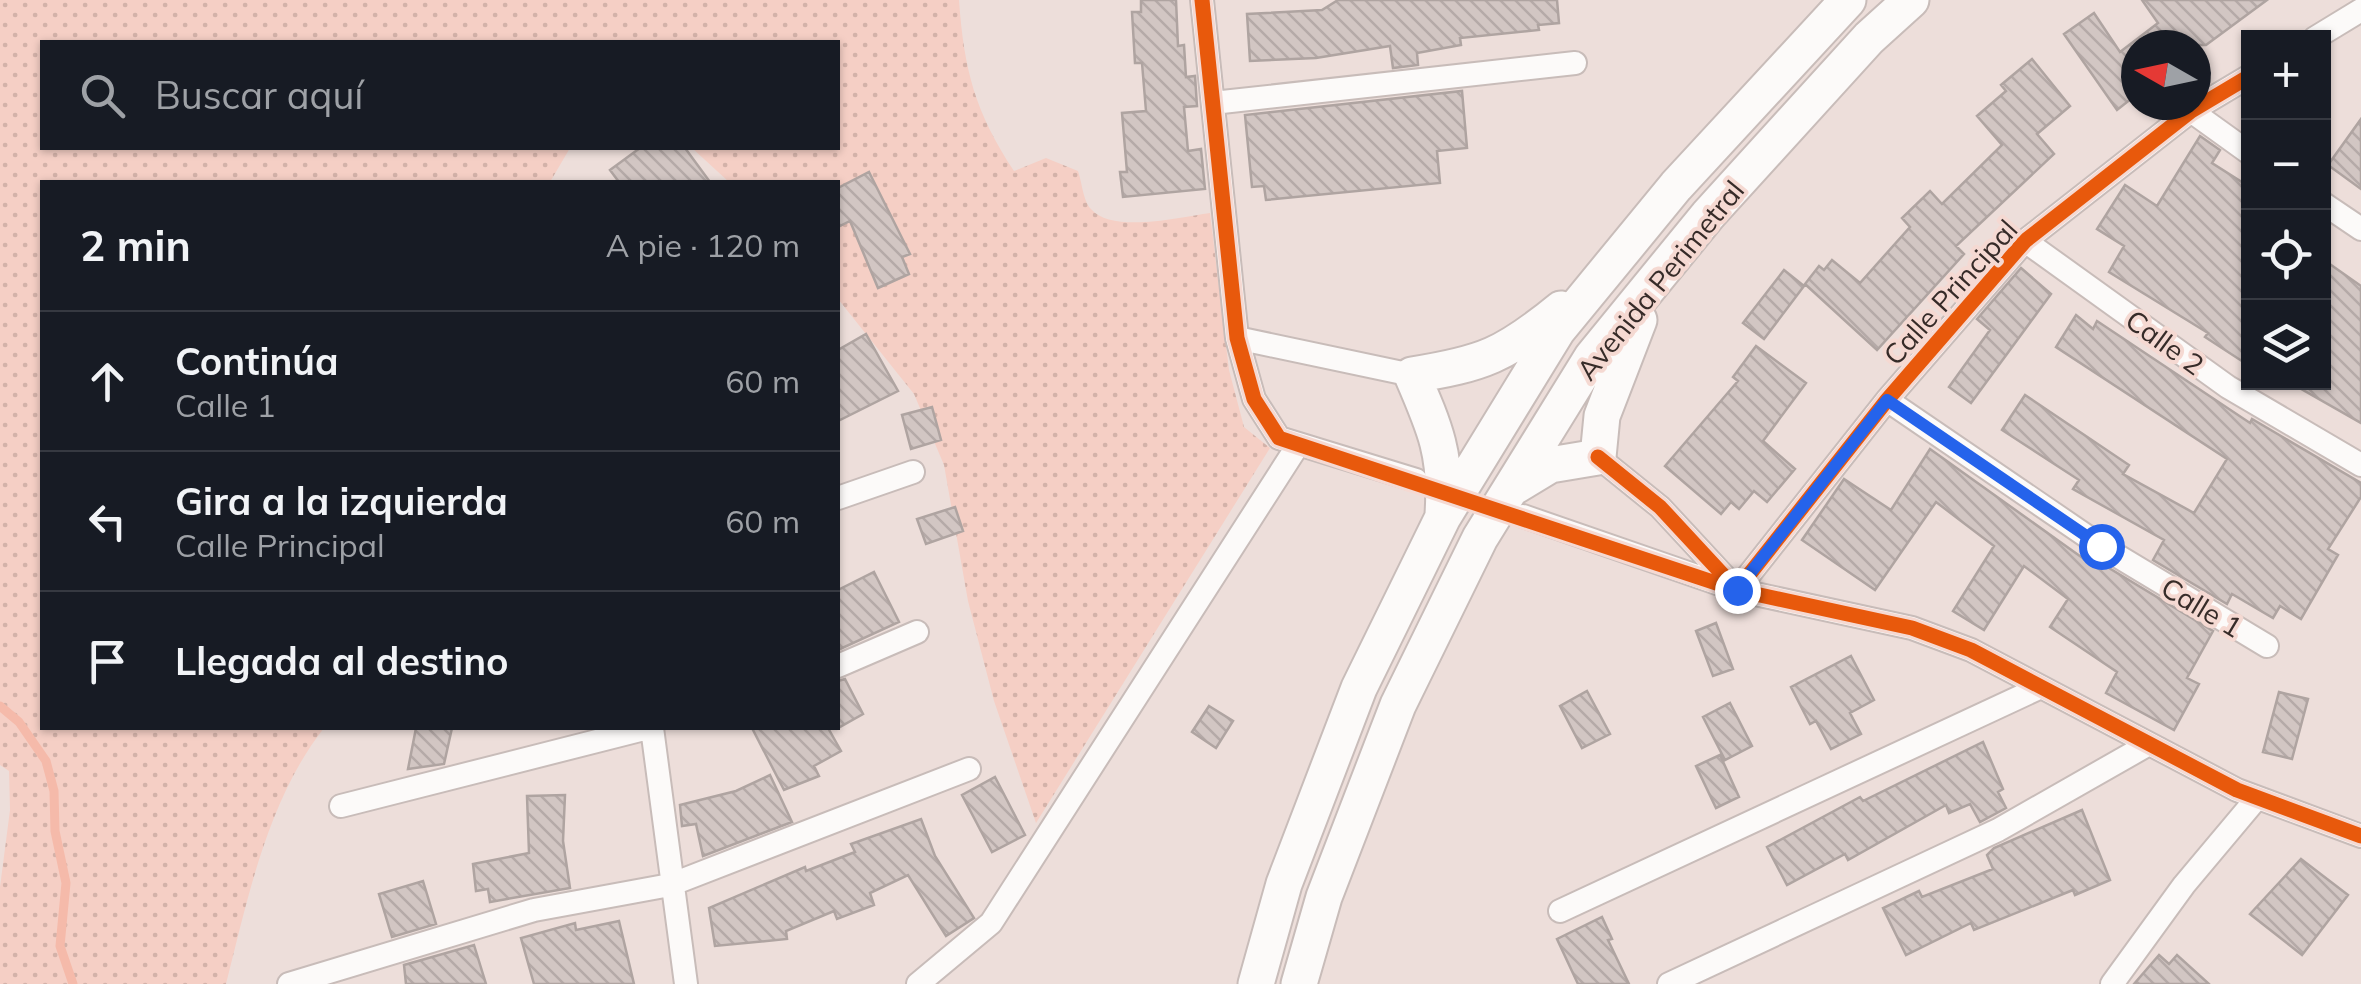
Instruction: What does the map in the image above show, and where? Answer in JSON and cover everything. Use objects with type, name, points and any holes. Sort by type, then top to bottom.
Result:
[{"type":"main road","name":"Avenida Perimetral","points":[[1256,984],[1284,884],[1359,688],[1443,517],[1557,331],[1676,186],[1848,0]]},
{"type":"main road","name":"Avenida Perimetral","points":[[1299,984],[1324,897],[1398,705],[1480,538],[1516,503],[1592,356],[1660,273],[1842,68],[1911,0]]},
{"type":"main road","points":[[1443,517],[1446,468],[1441,442],[1412,374],[1477,365],[1529,335],[1608,270]]},
{"type":"main road","points":[[1516,503],[1550,465],[1598,457],[1602,416],[1619,363],[1660,273]]},
{"type":"street","points":[[1202,0],[1237,338],[1254,399],[1280,438],[1416,480]]},
{"type":"street","points":[[2328,30],[2361,10]]},
{"type":"street","points":[[1213,103],[1575,63]]},
{"type":"street","name":"Calle Principal","points":[[2211,99],[2241,81]]},
{"type":"street","name":"Calle Principal","points":[[1737,590],[1887,400],[2025,241],[2180,120]]},
{"type":"street","points":[[2204,120],[2241,147]]},
{"type":"street","points":[[2331,209],[2361,229]]},
{"type":"street","name":"Calle 2","points":[[2025,241],[2228,387],[2361,464]]},
{"type":"street","points":[[1237,338],[1412,374]]},
{"type":"street","name":"Calle 1","points":[[1887,400],[2101,546],[2267,646]]},
{"type":"street","points":[[918,984],[991,922],[1298,445]]},
{"type":"street","points":[[1598,457],[1660,507],[1737,590]]},
{"type":"street","points":[[840,497],[912,472]]},
{"type":"street","points":[[1516,503],[1737,590],[1912,628],[1972,650],[2257,798],[2361,836]]},
{"type":"street","points":[[840,665],[918,632]]},
{"type":"street","points":[[1560,911],[2041,687]]},
{"type":"street","points":[[341,806],[642,730]]},
{"type":"street","points":[[650,730],[686,984]]},
{"type":"street","points":[[1668,984],[1998,830],[2149,744]]},
{"type":"street","points":[[289,984],[534,910],[670,886],[968,769]]},
{"type":"street","points":[[2112,984],[2184,885],[2257,798]]},
{"type":"shaded area","points":[[0,0],[959,0],[974,90],[1014,171],[1046,158],[1078,171],[1088,206],[1101,217],[1114,221],[1148,222],[1210,213],[1229,370],[1244,427],[1270,448],[1036,823],[994,701],[968,601],[944,465],[914,394],[840,302],[840,180],[727,180],[694,150],[840,150],[840,40],[40,40],[40,150],[569,150],[551,180],[40,180],[40,730],[323,730],[274,817],[226,984],[0,984],[0,887],[10,810],[9,771],[0,765]]},
{"type":"building","points":[[1141,0],[1176,0],[1178,46],[1184,45],[1186,77],[1195,76],[1197,106],[1184,107],[1188,151],[1201,149],[1205,189],[1123,197],[1120,172],[1127,172],[1122,113],[1146,111],[1142,63],[1135,63],[1132,12],[1141,12]]},
{"type":"building","points":[[1338,0],[1557,0],[1559,23],[1538,25],[1539,30],[1460,38],[1461,45],[1417,53],[1418,65],[1393,68],[1390,46],[1316,58],[1250,61],[1247,14],[1322,10]]},
{"type":"building","points":[[2142,0],[2267,0],[2211,41],[2211,30],[2149,30],[2158,23]]},
{"type":"building","points":[[2094,13],[2120,52],[2121,107],[2117,110],[2064,34]]},
{"type":"building","points":[[2032,59],[2070,106],[2037,134],[2054,154],[1956,246],[1964,254],[1877,350],[1805,284],[1819,266],[1824,270],[1832,260],[1860,283],[1910,227],[1902,218],[1930,191],[1942,204],[2002,145],[1977,116],[2006,91],[2001,85]]},
{"type":"building","points":[[1462,91],[1467,148],[1437,151],[1440,183],[1266,200],[1264,186],[1252,187],[1245,115]]},
{"type":"building","points":[[2361,119],[2361,189],[2331,167],[2331,161]]},
{"type":"building","points":[[2200,136],[2220,150],[2212,163],[2241,182],[2241,360],[2205,337],[2208,333],[2109,272],[2124,246],[2097,229],[2125,185],[2157,206]]},
{"type":"building","points":[[637,150],[686,150],[709,180],[618,180],[610,170]]},
{"type":"building","points":[[869,172],[910,254],[902,257],[909,274],[878,288],[850,221],[840,226],[840,187]]},
{"type":"building","points":[[2331,265],[2361,286],[2361,423],[2303,390],[2331,390]]},
{"type":"building","points":[[2021,268],[2051,294],[1971,403],[1949,387],[1990,330],[1977,319]]},
{"type":"building","points":[[1784,270],[1804,286],[1764,339],[1743,323]]},
{"type":"building","points":[[2076,315],[2093,329],[2097,321],[2250,423],[2252,419],[2361,483],[2361,497],[2328,549],[2338,555],[2301,619],[2280,606],[2273,618],[2232,594],[2227,604],[2153,560],[2164,540],[2073,489],[2079,480],[2002,430],[2025,395],[2129,465],[2123,474],[2194,513],[2227,459],[2056,347]]},
{"type":"building","points":[[866,334],[898,391],[840,420],[840,349]]},
{"type":"building","points":[[1756,346],[1806,383],[1763,441],[1795,469],[1767,502],[1754,491],[1739,509],[1731,502],[1721,514],[1665,466],[1738,381],[1733,377]]},
{"type":"building","points":[[932,407],[941,440],[911,449],[902,415]]},
{"type":"building","points":[[1930,449],[2091,564],[2094,559],[2213,631],[2187,678],[2199,684],[2174,730],[2106,693],[2117,672],[2050,627],[2068,599],[2024,566],[1984,630],[1953,611],[1994,546],[1936,502],[1875,590],[1802,540],[1844,479],[1891,510]]},
{"type":"building","points":[[955,507],[963,531],[926,544],[917,519]]},
{"type":"building","points":[[874,572],[899,622],[840,649],[840,589]]},
{"type":"building","points":[[1716,623],[1733,669],[1713,676],[1696,631]]},
{"type":"building","points":[[1851,656],[1874,700],[1850,713],[1861,734],[1831,749],[1816,721],[1810,724],[1791,687]]},
{"type":"building","points":[[845,679],[863,714],[840,727],[840,680]]},
{"type":"building","points":[[1587,691],[1610,734],[1582,748],[1560,706]]},
{"type":"building","points":[[2279,692],[2308,699],[2292,759],[2263,752]]},
{"type":"building","points":[[1730,703],[1752,746],[1725,760],[1703,717]]},
{"type":"building","points":[[1209,706],[1233,721],[1216,748],[1192,732]]},
{"type":"building","points":[[416,730],[452,730],[444,764],[408,769]]},
{"type":"building","points":[[753,730],[829,730],[841,751],[814,766],[819,776],[784,790]]},
{"type":"building","points":[[1983,742],[2003,789],[1998,792],[2006,808],[1980,822],[1970,804],[1949,813],[1946,805],[1848,860],[1845,854],[1787,885],[1767,847],[1860,797],[1863,801]]},
{"type":"building","points":[[1720,755],[1739,797],[1716,808],[1696,766]]},
{"type":"building","points":[[770,775],[792,822],[703,856],[696,824],[682,826],[680,805],[736,791]]},
{"type":"building","points":[[995,777],[1025,835],[992,852],[962,795]]},
{"type":"building","points":[[565,795],[563,841],[570,888],[490,902],[488,889],[476,891],[473,864],[529,853],[527,796]]},
{"type":"building","points":[[2082,810],[2110,880],[2075,895],[2073,890],[1974,930],[1971,923],[1906,955],[1883,908],[1919,891],[1922,897],[1993,869],[1987,855],[1994,848]]},
{"type":"building","points":[[921,819],[935,856],[974,918],[946,936],[908,875],[870,893],[874,905],[837,919],[834,911],[786,931],[787,939],[715,946],[709,908],[805,867],[806,871],[855,852],[851,844]]},
{"type":"building","points":[[2301,859],[2348,895],[2302,955],[2250,914]]},
{"type":"building","points":[[423,881],[436,924],[392,937],[379,894]]},
{"type":"building","points":[[1602,917],[1612,939],[1608,940],[1629,984],[1578,984],[1557,939]]},
{"type":"building","points":[[619,921],[634,984],[534,984],[521,938],[575,923],[576,930]]},
{"type":"building","points":[[474,945],[486,984],[406,984],[404,965]]},
{"type":"building","points":[[2159,955],[2169,964],[2177,955],[2209,984],[2134,984]]},
{"type":"waterway","points":[[0,706],[19,722],[46,761],[54,791],[55,831],[66,883],[60,946],[73,984]]},
{"type":"cycle path","points":[[1202,0],[1237,338],[1254,399],[1279,438],[1737,590],[1912,628],[1971,650],[2237,790],[2361,836]]},
{"type":"cycle path","points":[[1598,457],[1660,507],[1737,590],[1887,400],[2025,241],[2191,111],[2241,81]]},
{"type":"route","points":[[1737,590],[1887,400],[2101,546]]}]
